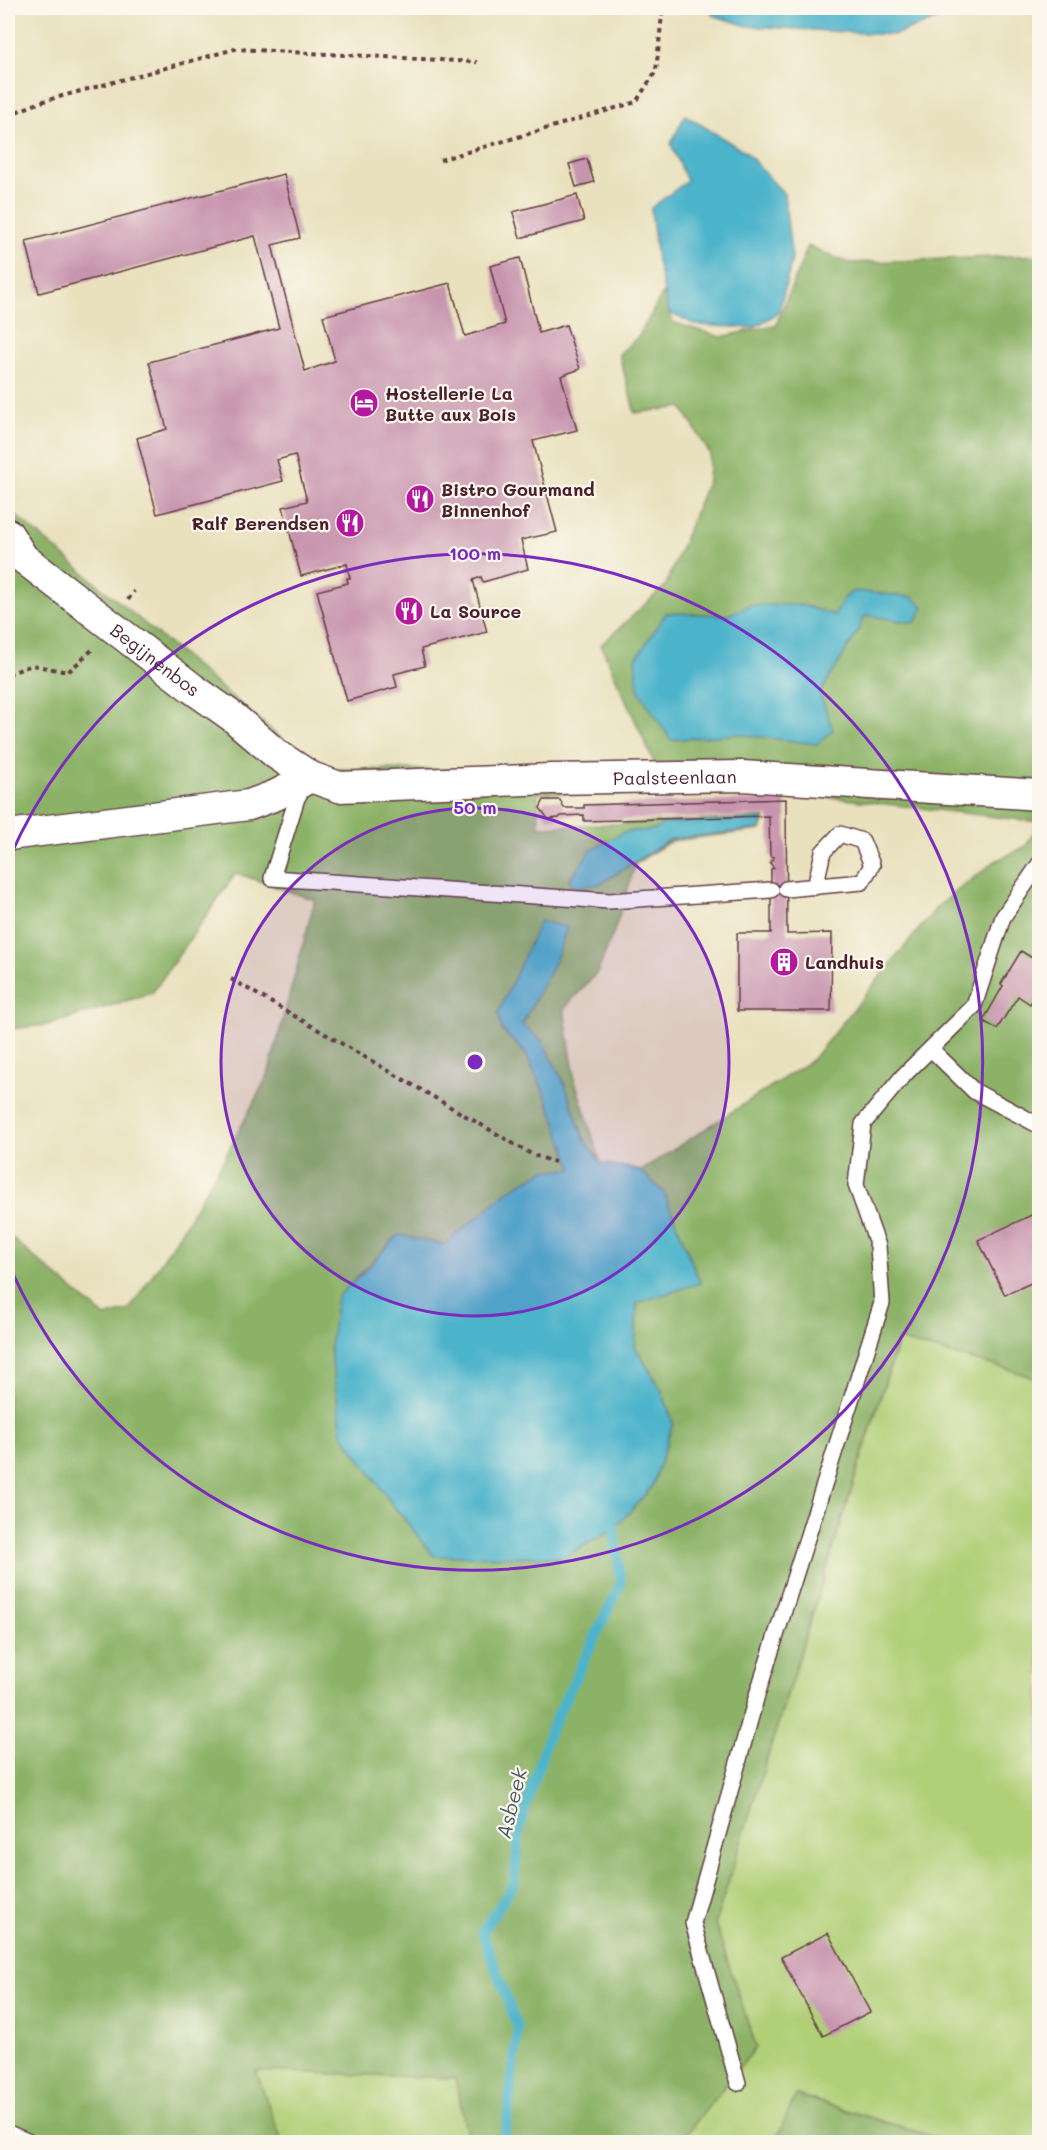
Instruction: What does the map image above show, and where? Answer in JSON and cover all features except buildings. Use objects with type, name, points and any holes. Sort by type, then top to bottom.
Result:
[{"type":"street","name":"Begijnenbos","points":[[8,534],[23,558],[232,717],[276,754],[311,777]]},
{"type":"street","name":"Paalsteenlaan","points":[[311,777],[339,787],[551,779],[742,776],[1040,795]]},
{"type":"street","points":[[8,835],[249,805],[276,795],[311,777]]},
{"type":"lane","points":[[311,777],[297,798],[272,878],[609,902],[815,887]]},
{"type":"lane","points":[[738,2083],[693,1923],[757,1695],[882,1303],[878,1246],[856,1185],[863,1124],[903,1076],[974,1006],[1003,917],[1040,863]]},
{"type":"lane","points":[[930,1049],[974,1091],[1040,1126]]},
{"type":"lane","points":[[8,2133],[29,2142]]},
{"type":"path","points":[[440,160],[636,102],[656,71],[661,8]]},
{"type":"path","points":[[8,115],[44,101],[235,49],[477,62]]},
{"type":"path","points":[[8,674],[32,665],[68,672],[96,646],[134,591]]},
{"type":"path","points":[[231,979],[533,1155],[555,1162]]},
{"type":"green space","points":[[808,246],[849,263],[1039,255],[1039,822],[1039,1380],[1011,1370],[898,1340],[715,1924],[756,2047],[680,2142],[469,2142],[455,2078],[256,2071],[282,2142],[49,2142],[8,2126],[8,1235],[105,1317],[129,1310],[174,1243],[221,1165],[268,1075],[315,900],[236,873],[152,993],[47,1025],[8,1029],[8,509],[318,769],[658,771],[601,645],[666,585],[708,480],[710,454],[682,407],[635,413],[619,354],[639,336],[663,293],[672,322],[721,337],[776,325]],"holes":[[[844,598],[915,623],[865,615],[857,633],[820,693],[817,743],[737,734],[671,740],[666,613],[728,615],[801,605],[835,615]],[[538,793],[810,795],[1039,822],[1026,846],[994,862],[938,906],[812,1060],[642,1170],[601,1163],[575,1081],[564,1009],[598,971],[636,863],[671,841],[761,830],[765,818],[539,827]],[[760,829],[671,839],[600,884],[624,832]],[[556,959],[522,1024],[542,1041],[563,1080],[585,1141],[601,1163],[641,1171],[664,1193],[700,1282],[637,1303],[635,1347],[662,1391],[673,1423],[652,1487],[615,1528],[564,1557],[434,1556],[392,1504],[342,1433],[337,1298],[398,1235],[444,1245],[511,1189],[545,1170],[573,1169],[548,1101],[526,1054],[502,1030]]]},
{"type":"green space","points":[[899,1339],[1039,1380],[1039,2142],[950,2142],[797,2095],[775,2142],[680,2142],[756,2047],[715,1924]]},
{"type":"green space","points":[[255,2071],[456,2078],[469,2142],[282,2142]]},
{"type":"green space","points":[[796,2095],[950,2142],[775,2142]]},
{"type":"water","points":[[711,8],[970,8],[894,35],[747,26],[712,15]]},
{"type":"water","points":[[685,115],[747,153],[784,194],[792,259],[779,312],[753,328],[696,325],[669,313],[657,261],[651,208],[687,181],[671,144]]},
{"type":"water","points":[[854,591],[913,597],[923,607],[915,623],[865,615],[857,633],[820,693],[833,730],[817,744],[737,734],[671,740],[638,690],[635,660],[666,613],[728,615],[750,605],[801,605],[835,615],[844,598]]},
{"type":"water","points":[[764,819],[760,829],[671,839],[600,884],[576,887],[569,880],[591,850],[624,832],[655,830],[664,823]]},
{"type":"water","points":[[540,921],[567,927],[556,959],[522,1024],[542,1041],[563,1080],[585,1141],[601,1163],[641,1171],[664,1193],[700,1283],[637,1303],[635,1347],[662,1391],[673,1423],[652,1487],[615,1528],[564,1557],[434,1556],[392,1504],[342,1433],[330,1348],[337,1297],[398,1235],[444,1245],[511,1189],[545,1170],[573,1169],[548,1101],[526,1054],[502,1030],[498,1013]]},
{"type":"waterway","name":"Asbeek","points":[[504,2142],[518,2029],[482,1932],[514,1884],[520,1825],[549,1733],[621,1583],[612,1515]]},
{"type":"place","name":"Hostellerie La Butte aux Bois","points":[[364,403]]},
{"type":"place","name":"Bistro Gourmand Binnenhof","points":[[420,499]]},
{"type":"place","name":"Ralf Berendsen","points":[[350,523]]},
{"type":"place","name":"La Source","points":[[409,611]]},
{"type":"place","name":"Landhuis","points":[[784,962]]}]
